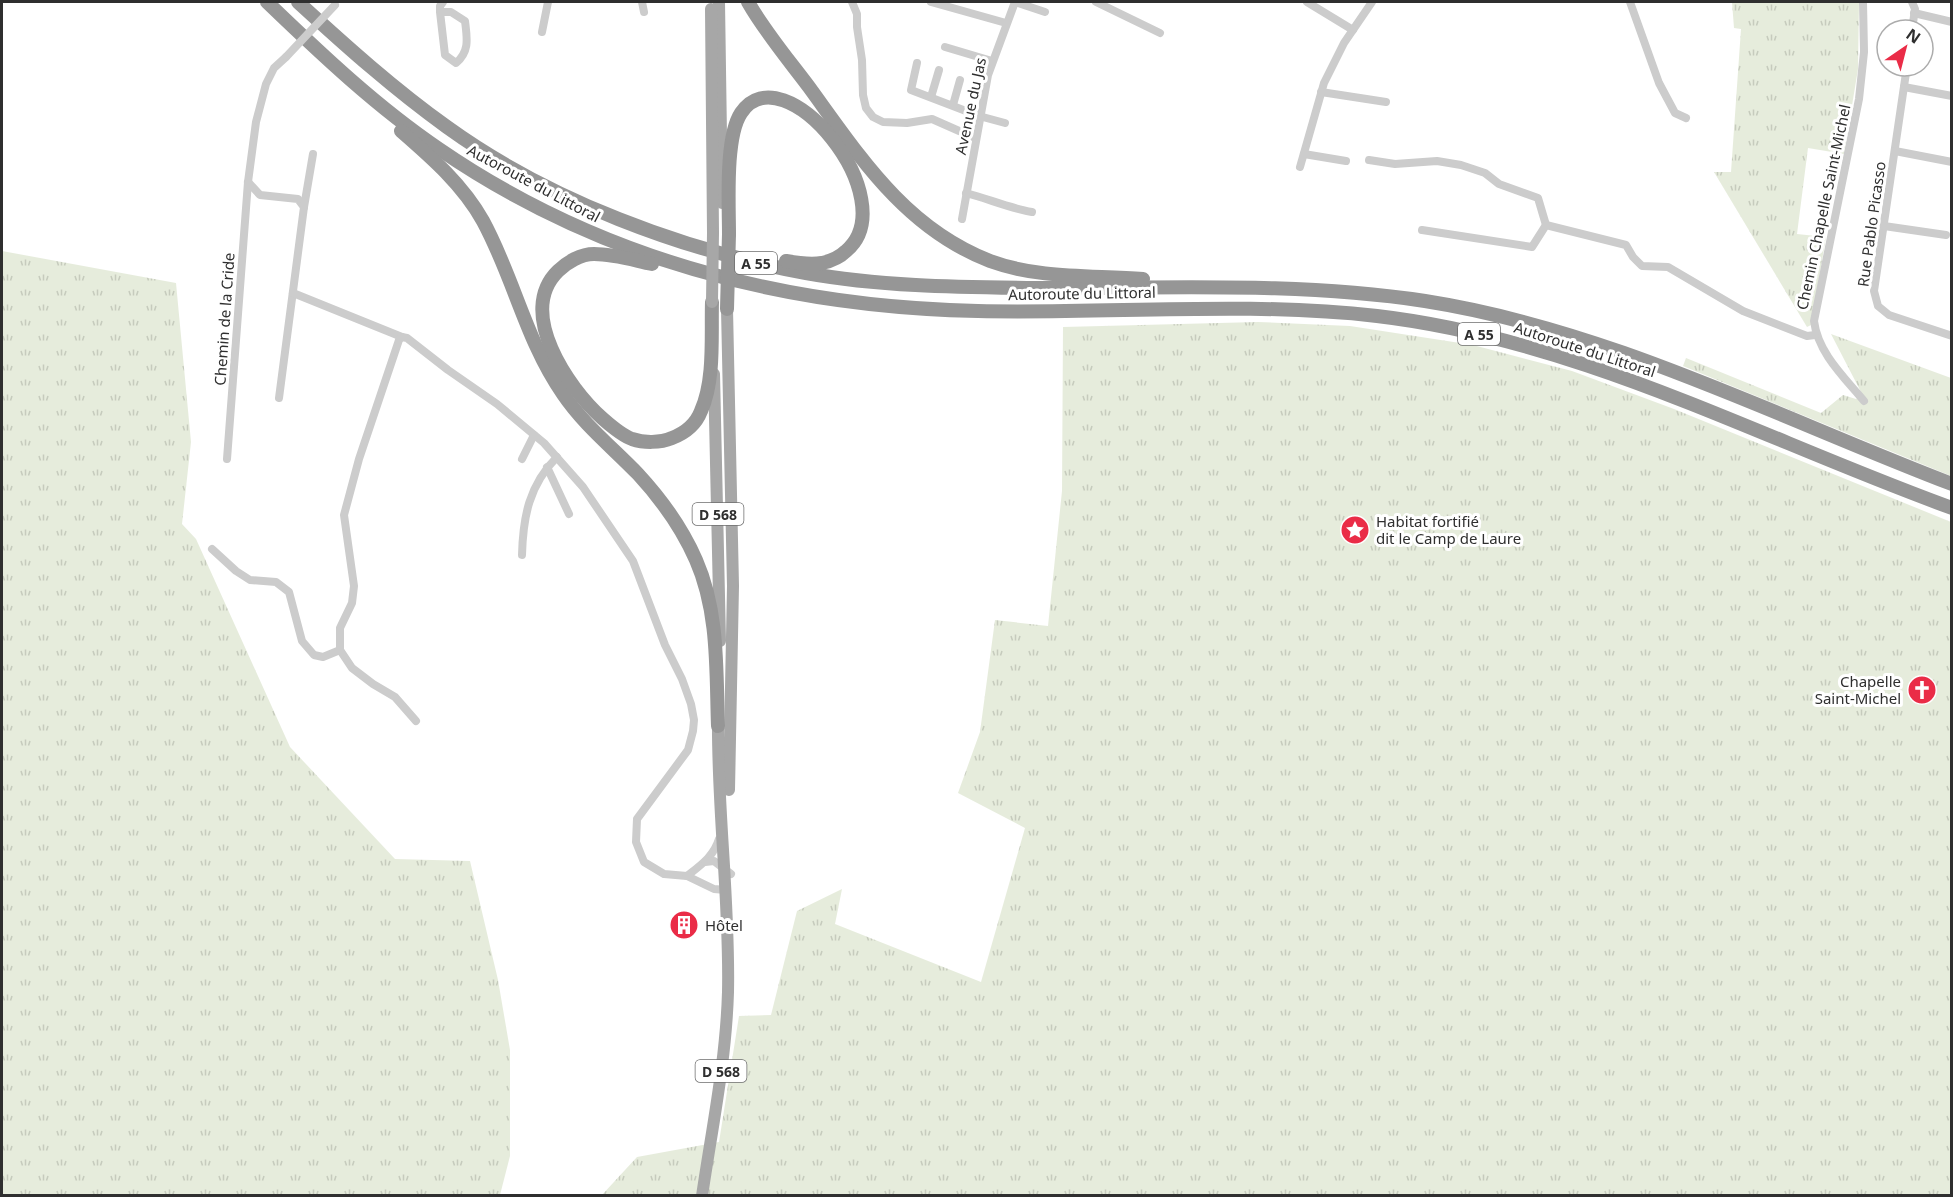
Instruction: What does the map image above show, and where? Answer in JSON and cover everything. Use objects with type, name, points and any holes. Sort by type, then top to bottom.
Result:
[{"type":"highway","points":[[262,2],[317,59],[428,154],[464,192],[497,250],[528,331],[563,394],[578,414],[663,503],[682,531],[697,562],[711,608],[714,627],[718,726]]},
{"type":"highway","name":"Autoroute du Littoral","points":[[267,2],[358,85],[437,148],[508,191],[593,234],[660,260],[734,282],[802,296],[882,305],[977,311],[1288,310],[1378,316],[1505,339],[1575,360],[1648,386],[1952,508]]},
{"type":"highway","name":"Autoroute du Littoral","points":[[298,2],[374,72],[450,130],[533,179],[577,201],[630,224],[691,245],[807,273],[864,281],[938,286],[1289,288],[1362,293],[1483,312],[1552,330],[1633,356],[1952,484]]},
{"type":"highway","points":[[748,2],[864,162],[908,211],[942,237],[990,261],[1026,271],[1058,275],[1289,288]]},
{"type":"highway","points":[[533,179],[612,212],[703,244],[773,260],[822,263],[840,256],[853,246],[861,231],[864,214],[862,195],[841,153],[818,123],[792,102],[778,97],[756,100],[742,112],[738,120],[731,153],[721,234],[727,313]]},
{"type":"highway","points":[[712,302],[709,375],[705,400],[694,423],[676,437],[665,441],[650,442],[630,438],[612,427],[594,411],[573,386],[555,355],[542,316],[542,301],[549,281],[570,262],[578,257],[592,254],[613,255],[738,288],[800,301],[899,310],[977,311]]},
{"type":"main road","name":"D 568","points":[[711,2],[721,234]]},
{"type":"main road","name":"D 568","points":[[719,2],[721,234],[712,302],[720,626],[718,726],[722,829],[727,870]]},
{"type":"main road","name":"D 568","points":[[702,1196],[725,1046],[728,945],[728,765],[733,586],[727,313]]},
{"type":"street","points":[[440,12],[451,12],[465,21],[467,38],[464,56],[456,63],[445,55],[440,12],[443,2]]},
{"type":"street","points":[[542,32],[548,2]]},
{"type":"street","points":[[642,2],[644,12]]},
{"type":"street","points":[[852,2],[858,14],[863,95],[866,108],[873,117],[884,122],[907,123],[932,118],[975,138]]},
{"type":"street","points":[[931,2],[1006,23]]},
{"type":"street","points":[[1015,2],[1045,12]]},
{"type":"street","name":"Avenue du Jas","points":[[962,219],[979,116],[992,61],[1015,2]]},
{"type":"street","points":[[1096,2],[1160,33]]},
{"type":"street","points":[[1307,2],[1353,30]]},
{"type":"street","points":[[1300,167],[1322,92],[1344,43],[1372,2]]},
{"type":"street","points":[[1630,2],[1659,83],[1675,113],[1686,118]]},
{"type":"street","name":"Chemin Chapelle Saint-Michel","points":[[1815,335],[1814,321],[1859,99],[1864,52],[1863,2]]},
{"type":"street","points":[[1912,2],[1913,18]]},
{"type":"street","name":"Chemin de la Cride","points":[[227,459],[248,182],[256,122],[266,84],[274,68],[336,3]]},
{"type":"street","points":[[1914,13],[1952,22]]},
{"type":"street","points":[[945,47],[992,61]]},
{"type":"street","points":[[917,63],[911,90],[979,116],[1005,123]]},
{"type":"street","points":[[931,97],[939,70]]},
{"type":"street","name":"Rue Pablo Picasso","points":[[1905,78],[1874,291],[1878,306],[1889,315],[1952,336]]},
{"type":"street","points":[[953,105],[960,80]]},
{"type":"street","points":[[1904,87],[1952,96]]},
{"type":"street","points":[[1322,92],[1386,102]]},
{"type":"street","points":[[1895,152],[1952,162]]},
{"type":"street","points":[[279,398],[313,154]]},
{"type":"street","points":[[1304,154],[1346,161]]},
{"type":"street","points":[[1369,160],[1395,164],[1437,161],[1461,165],[1485,173],[1500,184],[1538,198],[1546,225],[1532,247],[1422,230]]},
{"type":"street","points":[[248,182],[260,195],[298,200],[304,207]]},
{"type":"street","points":[[966,193],[1032,212]]},
{"type":"street","points":[[1546,225],[1626,245],[1642,266],[1668,267],[1743,311],[1808,336],[1815,335],[1829,360],[1864,401]]},
{"type":"street","points":[[1884,226],[1946,235]]},
{"type":"street","points":[[293,292],[407,338],[534,435],[583,487],[633,561],[665,645],[692,704],[693,731],[688,750],[637,819],[636,842],[644,862],[664,874],[687,876],[728,889]]},
{"type":"street","points":[[402,337],[399,340],[359,459],[344,515],[354,586],[352,603],[340,628],[340,650],[352,668],[395,697],[416,721]]},
{"type":"street","points":[[522,459],[534,435]]},
{"type":"street","points":[[522,555],[523,523],[536,485],[547,467],[557,457]]},
{"type":"street","points":[[547,467],[569,514]]},
{"type":"street","points":[[212,549],[236,571],[250,580],[276,582],[289,592],[302,641],[314,655],[323,657],[340,650]]},
{"type":"street","points":[[687,876],[705,862],[717,847],[722,829]]},
{"type":"street","points":[[705,862],[714,861],[727,870]]},
{"type":"green space","points":[[1732,2],[1859,2],[1858,69],[1844,154],[1808,148],[1797,234],[1826,237],[1811,325],[1807,327],[1714,172],[1731,172],[1741,29],[1734,28]]},
{"type":"green space","points":[[2,251],[176,283],[191,442],[182,524],[196,539],[290,747],[395,859],[470,861],[498,980],[510,1050],[510,1156],[500,1195],[2,1195]]},
{"type":"green space","points":[[1258,322],[1350,326],[1473,345],[1572,371],[1674,409],[1951,522],[1951,1195],[601,1196],[637,1157],[719,1142],[739,1016],[771,1015],[797,911],[842,889],[835,924],[981,982],[1025,828],[958,793],[980,732],[995,620],[1048,626],[1062,491],[1063,327]]},
{"type":"green space","points":[[1831,334],[1951,378],[1951,476],[1683,366],[1686,358],[1821,413],[1843,395],[1856,399],[1862,394]]},
{"type":"place","name":"Habitat fortifié dit le Camp de Laure","points":[[1355,530]]},
{"type":"place","name":"Chapelle Saint-Michel","points":[[1922,690]]},
{"type":"place","name":"Hôtel","points":[[684,925]]}]
